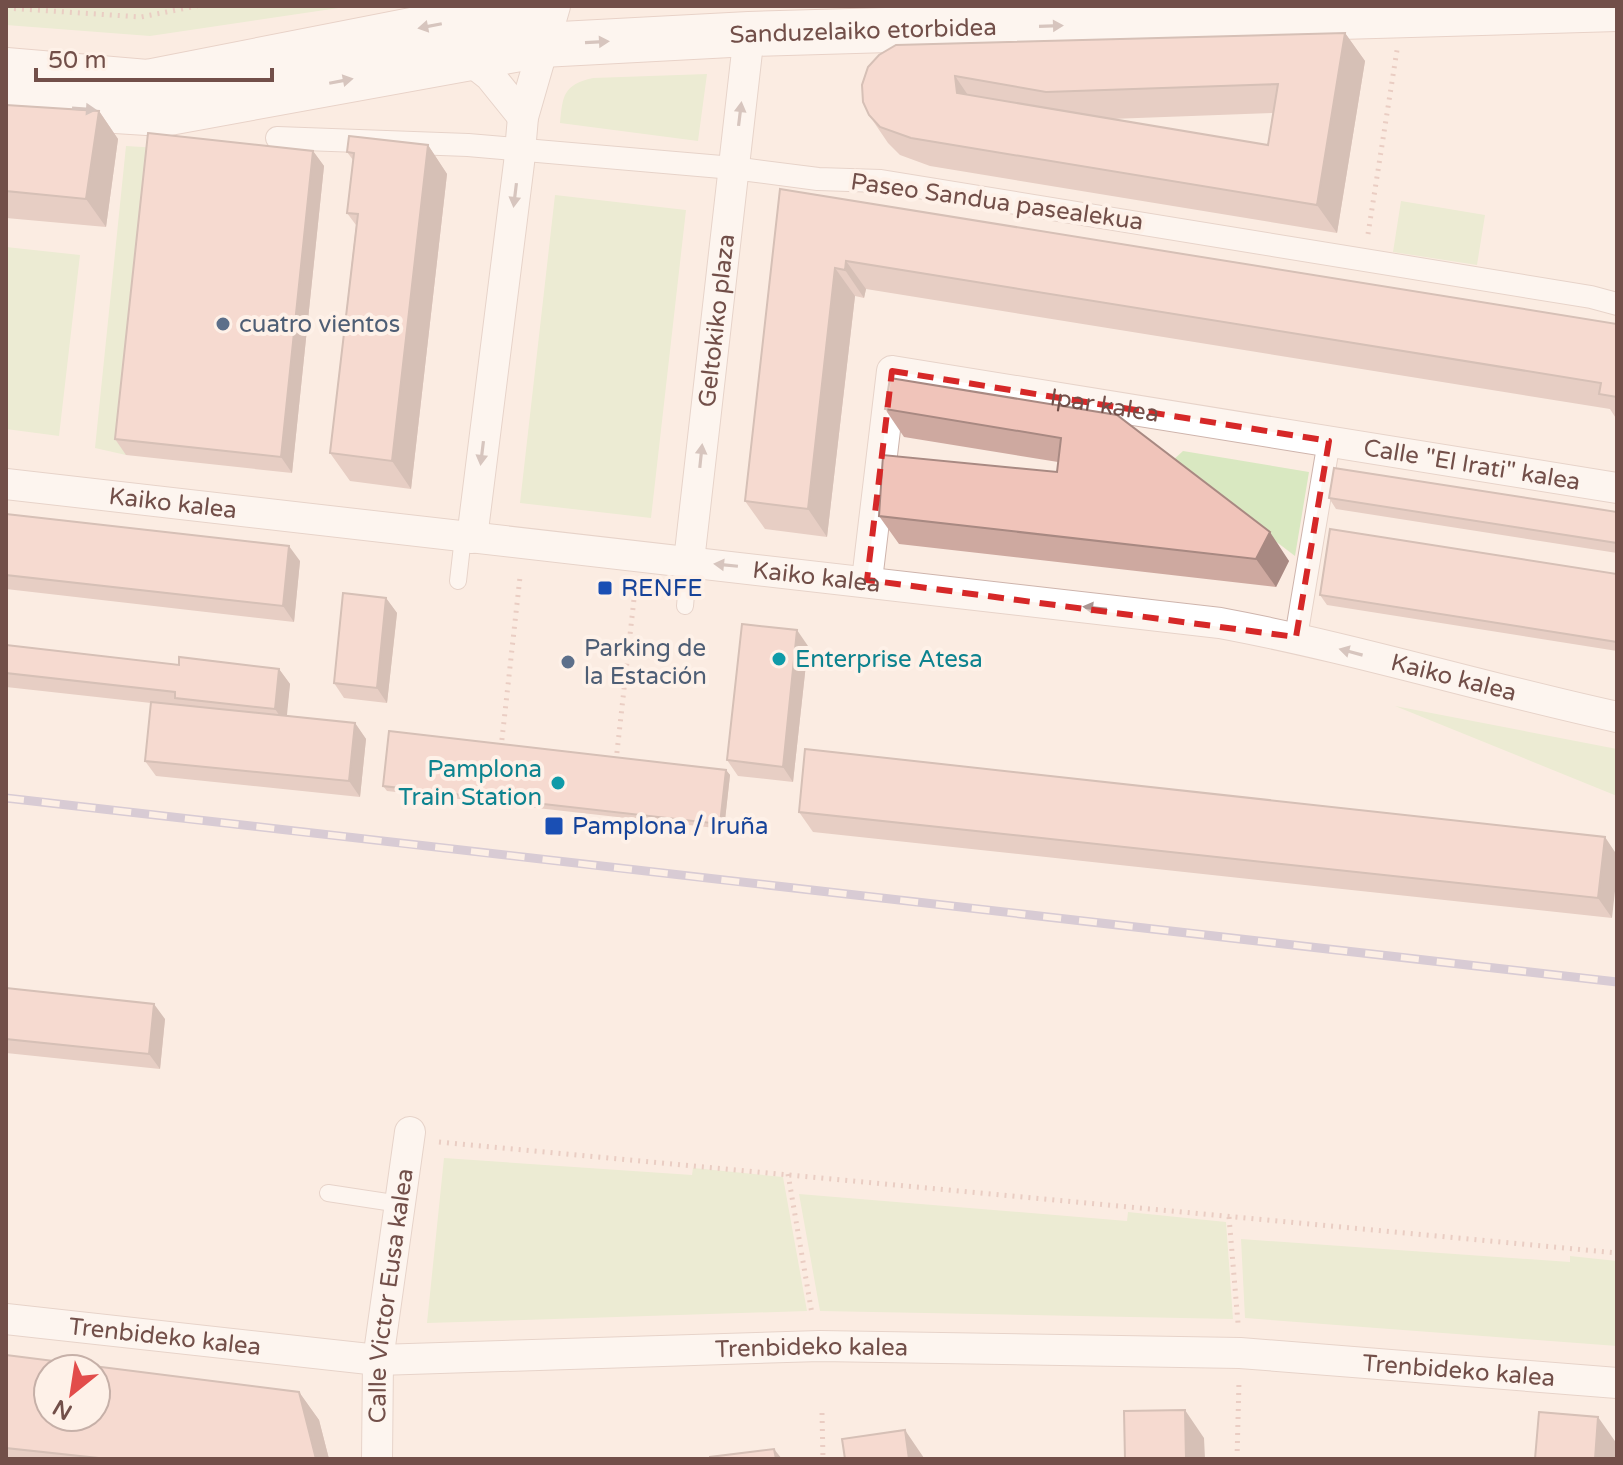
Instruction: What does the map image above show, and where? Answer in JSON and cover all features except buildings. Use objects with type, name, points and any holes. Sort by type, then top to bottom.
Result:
[{"type":"main road","name":"Sanduzelaiko etorbidea","points":[[6,70],[147,82],[544,19],[749,34],[1617,9]]},
{"type":"main road","name":"Sanduzelaiko etorbidea","points":[[6,104],[163,114],[466,57],[544,19]]},
{"type":"street","points":[[468,538],[523,117],[544,19]]},
{"type":"street","name":"Geltokiko plaza","points":[[689,561],[749,34]]},
{"type":"street","points":[[466,57],[490,76],[523,117]]},
{"type":"street","name":"Paseo Sandua pasealekua","points":[[277,138],[468,145],[733,168],[806,178],[881,181],[1364,259],[1617,304]]},
{"type":"street","name":"Ipar kalea","points":[[867,580],[892,371],[1329,441]]},
{"type":"street","points":[[1296,637],[1329,441]]},
{"type":"street","name":"Calle \"El Irati\" kalea","points":[[1329,441],[1617,488]]},
{"type":"street","name":"Kaiko kalea","points":[[6,484],[468,538],[867,580],[1220,623],[1296,637],[1532,699],[1617,717]]},
{"type":"street","name":"Calle Victor Eusa kalea","points":[[377,1459],[378,1360],[400,1204],[423,1137]]},
{"type":"street","name":"Trenbideko kalea","points":[[6,1319],[378,1360],[820,1346],[1240,1353],[1617,1383]]},
{"type":"lane","points":[[458,581],[468,538]]},
{"type":"lane","name":"Geltokiko plaza","points":[[685,606],[689,561]]},
{"type":"lane","points":[[328,1193],[400,1204]]},
{"type":"path","points":[[6,8],[141,17],[197,6]]},
{"type":"path","points":[[1364,259],[1400,38]]},
{"type":"path","points":[[501,749],[520,577]]},
{"type":"path","points":[[616,762],[635,590]]},
{"type":"path","points":[[423,1137],[1617,1253]]},
{"type":"path","points":[[788,1174],[812,1314]]},
{"type":"path","points":[[1229,1217],[1240,1353],[1237,1459]]},
{"type":"path","points":[[822,1413],[823,1459]]},
{"type":"highlighted area","points":[[892,371],[1329,441],[1296,637],[867,580]]},
{"type":"green space","points":[[6,6],[352,6],[150,36],[6,25]]},
{"type":"green space","points":[[707,74],[698,141],[560,123],[566,93],[583,81],[593,78]]},
{"type":"green space","points":[[126,146],[159,148],[126,455],[95,448]]},
{"type":"green space","points":[[555,195],[686,210],[651,518],[520,503]]},
{"type":"green space","points":[[1401,201],[1485,215],[1477,265],[1393,252]]},
{"type":"green space","points":[[6,247],[80,255],[59,436],[6,429]]},
{"type":"green space","points":[[1183,451],[1309,472],[1295,556],[1171,462]]},
{"type":"green space","points":[[1395,706],[1617,749],[1617,796]]},
{"type":"green space","points":[[444,1158],[692,1175],[693,1168],[783,1177],[807,1311],[427,1323]]},
{"type":"green space","points":[[799,1194],[1127,1221],[1128,1212],[1226,1222],[1233,1319],[820,1311]]},
{"type":"green space","points":[[1241,1239],[1570,1262],[1570,1256],[1617,1261],[1617,1346],[1245,1318]]},
{"type":"railway","points":[[6,798],[1617,982]]},
{"type":"place","name":"cuatro vientos","points":[[223,324]]},
{"type":"place","name":"RENFE","points":[[605,588]]},
{"type":"place","name":"Enterprise Atesa","points":[[779,659]]},
{"type":"place","name":"Parking de la Estación","points":[[568,662]]},
{"type":"place","name":"Pamplona Train Station","points":[[558,783]]},
{"type":"place","name":"Pamplona / Iruña","points":[[554,826]]}]
